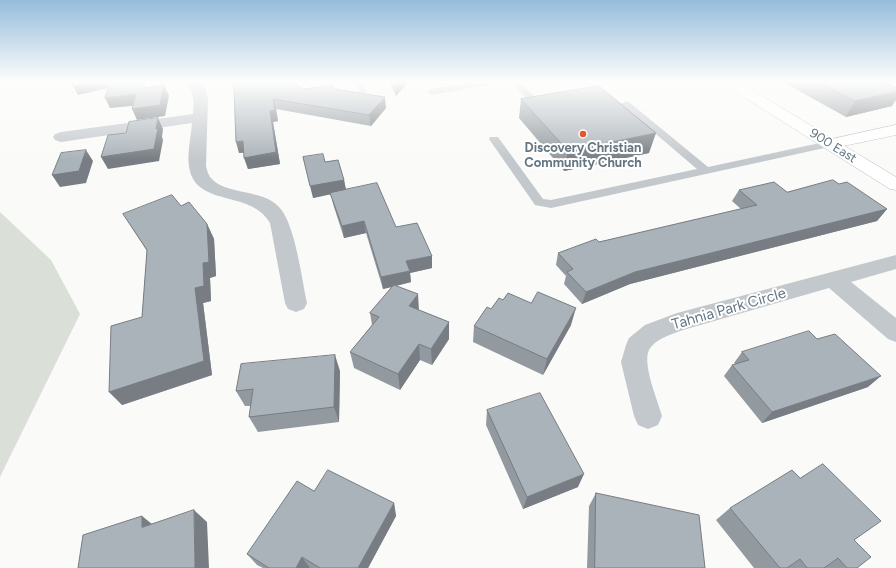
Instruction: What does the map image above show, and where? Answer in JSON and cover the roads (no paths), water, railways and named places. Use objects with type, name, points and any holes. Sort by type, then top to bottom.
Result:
[{"type":"main road","name":"900 East","points":[[770,108],[896,185]]},
{"type":"main road","points":[[829,144],[896,130]]},
{"type":"street","points":[[200,108],[197,166],[198,175],[204,184],[210,187],[255,199],[269,206],[275,211],[280,223],[296,303]]},
{"type":"street","points":[[61,137],[200,117]]},
{"type":"street","name":"Tahnia Park Circle","points":[[648,416],[634,362],[638,345],[653,332],[677,322],[896,262]]},
{"type":"street","points":[[834,280],[896,332]]},
{"type":"lane","points":[[630,108],[705,170]]},
{"type":"lane","points":[[494,139],[540,202],[551,204],[829,144]]},
{"type":"place","name":"Discovery Christian Community Church","points":[[583,134]]}]
